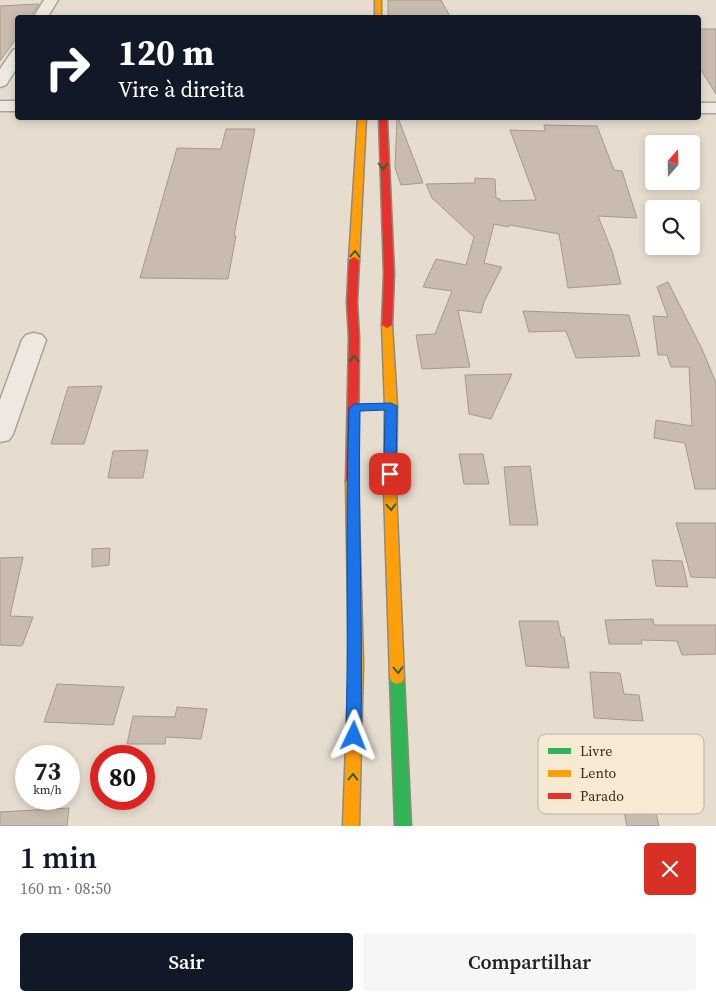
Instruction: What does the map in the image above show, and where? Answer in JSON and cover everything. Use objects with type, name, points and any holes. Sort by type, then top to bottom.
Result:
[{"type":"highway","points":[[378,0],[378,15]]},
{"type":"highway","points":[[351,826],[356,664],[352,488],[359,407],[352,303],[362,120]]},
{"type":"highway","points":[[383,120],[383,177],[388,270],[386,302],[386,406],[391,441],[390,490],[403,826]]},
{"type":"street","points":[[42,15],[51,0]]},
{"type":"street","points":[[0,82],[15,58]]},
{"type":"street","points":[[0,106],[15,106]]},
{"type":"street","points":[[701,108],[716,108]]},
{"type":"street","points":[[0,434],[34,340]]},
{"type":"building","points":[[388,0],[441,0],[449,15],[388,15]]},
{"type":"building","points":[[39,4],[32,15],[15,15],[15,40],[0,61],[0,6]]},
{"type":"building","points":[[701,29],[716,29],[716,94],[701,70]]},
{"type":"building","points":[[397,120],[399,120],[423,183],[401,185],[395,168]]},
{"type":"building","points":[[544,125],[597,126],[614,170],[622,171],[637,218],[598,216],[612,251],[621,284],[568,288],[559,234],[494,224],[484,263],[502,267],[484,302],[481,313],[458,310],[470,367],[422,369],[416,335],[435,334],[452,291],[423,287],[436,259],[466,265],[474,237],[432,198],[426,184],[475,183],[475,178],[495,179],[496,198],[500,199],[500,201],[536,200],[510,130],[545,131]]},
{"type":"building","points":[[226,129],[255,129],[234,235],[236,236],[228,279],[140,278],[177,148],[221,149]]},
{"type":"building","points":[[668,282],[702,349],[716,383],[716,489],[695,489],[685,443],[654,438],[656,420],[692,426],[689,367],[671,367],[667,355],[658,355],[653,316],[668,317],[657,287]]},
{"type":"building","points":[[523,311],[629,315],[640,356],[576,358],[566,331],[529,332]]},
{"type":"building","points":[[512,374],[491,419],[469,414],[465,375]]},
{"type":"building","points":[[102,386],[84,444],[51,444],[68,387]]},
{"type":"building","points":[[148,450],[143,478],[108,478],[113,451]]},
{"type":"building","points":[[459,454],[483,454],[489,484],[464,484]]},
{"type":"building","points":[[530,466],[538,525],[510,525],[504,467]]},
{"type":"building","points":[[676,523],[716,523],[716,578],[691,577]]},
{"type":"building","points":[[110,548],[109,565],[92,567],[92,549]]},
{"type":"building","points":[[23,557],[10,616],[33,617],[22,646],[0,645],[0,558]]},
{"type":"building","points":[[652,560],[682,561],[688,587],[656,586]]},
{"type":"building","points":[[653,619],[654,625],[716,625],[716,654],[682,655],[677,641],[641,640],[642,644],[609,644],[605,620]]},
{"type":"building","points":[[519,621],[558,621],[561,637],[564,637],[569,668],[526,666]]},
{"type":"building","points":[[590,672],[620,673],[624,694],[639,695],[643,721],[594,718]]},
{"type":"building","points":[[57,684],[124,687],[113,725],[44,722]]},
{"type":"building","points":[[177,707],[207,709],[201,739],[166,737],[165,744],[127,744],[133,716],[175,717]]},
{"type":"building","points":[[69,810],[67,826],[0,826],[0,812]]},
{"type":"building","points":[[624,814],[656,814],[659,826],[627,826]]},
{"type":"traffic: fast","points":[[397,678],[403,826]]},
{"type":"traffic: slow","points":[[378,0],[378,15]]},
{"type":"traffic: slow","points":[[354,260],[362,120]]},
{"type":"traffic: slow","points":[[387,325],[391,406],[390,490],[397,678]]},
{"type":"traffic: slow","points":[[351,826],[356,664],[352,481]]},
{"type":"traffic: jam","points":[[383,120],[389,274],[387,325]]},
{"type":"traffic: jam","points":[[352,481],[354,337],[352,303],[354,260]]},
{"type":"route","points":[[354,736],[356,664],[352,488],[354,408],[391,406],[390,474]]}]
